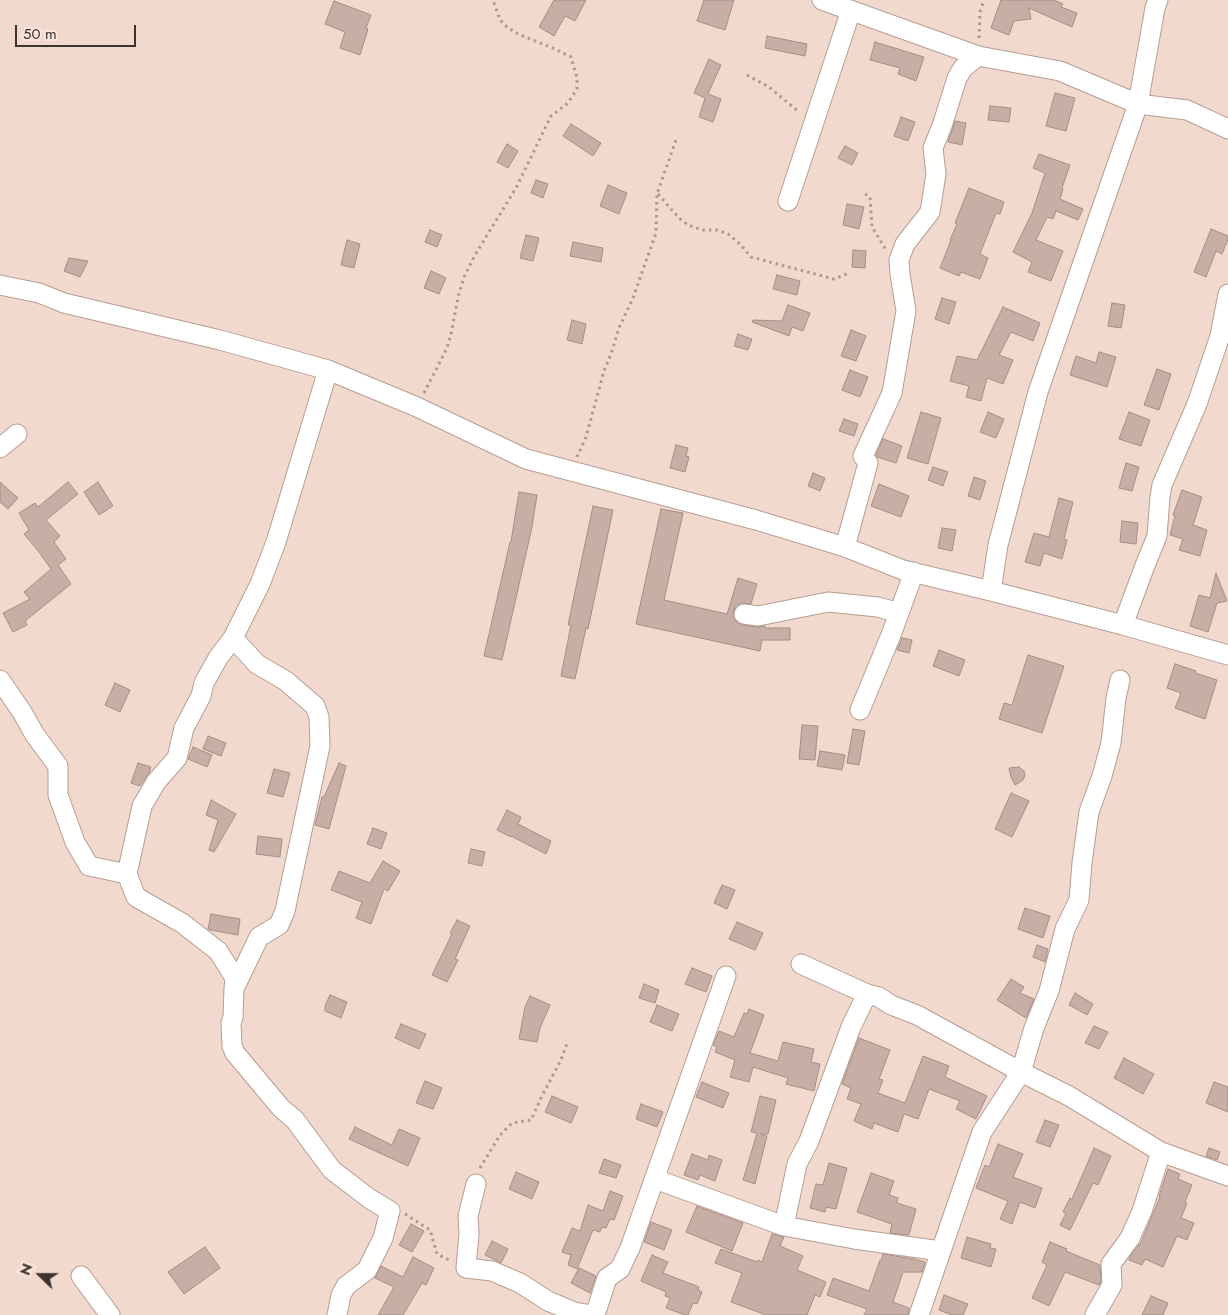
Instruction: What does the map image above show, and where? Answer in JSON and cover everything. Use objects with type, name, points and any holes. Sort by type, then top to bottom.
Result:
[{"type":"street","points":[[822,0],[978,56],[1060,71],[1138,104],[1187,110],[1228,130]]},
{"type":"street","points":[[991,590],[998,545],[1038,392],[1138,104],[1158,0]]},
{"type":"street","points":[[788,201],[851,10]]},
{"type":"street","points":[[845,547],[868,462],[863,456],[892,393],[894,384],[906,311],[899,260],[905,244],[930,212],[936,174],[933,148],[957,78],[963,68],[978,56]]},
{"type":"street","points":[[0,285],[39,293],[64,303],[220,340],[328,370],[417,407],[526,459],[756,520],[845,547],[903,570],[991,590],[1228,655]]},
{"type":"street","points":[[1123,625],[1157,536],[1162,485],[1197,404],[1220,336],[1228,294]]},
{"type":"street","points":[[328,370],[276,542],[260,584],[233,638],[218,658],[204,683],[201,696],[184,728],[177,758],[156,782],[142,806],[126,874],[136,897],[182,923],[218,950],[235,978],[231,1023],[232,1046],[235,1053],[281,1108],[295,1120],[332,1170],[370,1199],[390,1211],[383,1238],[367,1270],[346,1286],[341,1295],[337,1315]]},
{"type":"street","points":[[0,448],[17,434]]},
{"type":"street","points":[[860,710],[914,572]]},
{"type":"street","points":[[744,614],[758,616],[828,602],[878,607],[899,613]]},
{"type":"street","points":[[233,638],[257,664],[286,681],[315,706],[320,717],[320,746],[285,911],[279,925],[259,937],[234,989]]},
{"type":"street","points":[[0,680],[35,735],[58,766],[58,795],[75,842],[89,866],[126,874]]},
{"type":"street","points":[[919,1315],[982,1132],[1021,1072],[1034,1028],[1050,991],[1065,930],[1079,900],[1089,812],[1111,743],[1120,680]]},
{"type":"street","points":[[802,964],[917,1015],[1069,1096],[1161,1152],[1228,1176]]},
{"type":"street","points":[[476,1184],[468,1216],[469,1234],[466,1268],[492,1272],[520,1283],[548,1301],[574,1312],[594,1315],[607,1278],[620,1269],[630,1248],[726,976]]},
{"type":"street","points":[[784,1226],[797,1164],[809,1141],[851,1026],[867,994]]},
{"type":"street","points":[[1094,1315],[1112,1285],[1111,1264],[1130,1238],[1142,1210],[1161,1152]]},
{"type":"street","points":[[655,1179],[784,1226],[854,1239],[941,1251]]},
{"type":"street","points":[[81,1276],[110,1315]]},
{"type":"path","points":[[417,407],[447,348],[459,292],[474,255],[516,188],[551,116],[568,103],[577,89],[577,78],[571,57],[518,34],[507,27],[500,20],[493,0]]},
{"type":"path","points":[[978,56],[980,12],[984,0]]},
{"type":"path","points":[[747,75],[769,87],[814,123]]},
{"type":"path","points":[[570,471],[586,437],[604,371],[656,233],[657,194],[676,140]]},
{"type":"path","points":[[657,194],[678,218],[702,230],[717,230],[728,234],[751,256],[834,278],[849,273]]},
{"type":"path","points":[[865,194],[870,197],[872,226],[886,250]]},
{"type":"path","points":[[476,1184],[476,1174],[500,1136],[512,1124],[531,1120],[561,1060],[568,1041]]},
{"type":"path","points":[[390,1211],[402,1212],[430,1230],[437,1254],[466,1268]]},
{"type":"building","points":[[554,0],[586,0],[575,21],[565,16],[554,36],[539,27]]},
{"type":"building","points":[[704,0],[734,0],[725,30],[697,21]]},
{"type":"building","points":[[1001,0],[1054,0],[1063,4],[1061,7],[1077,13],[1072,27],[1029,8],[1031,19],[1014,21],[1009,35],[991,28]]},
{"type":"building","points":[[334,1],[371,15],[360,55],[340,48],[345,32],[325,24]]},
{"type":"building","points":[[767,36],[807,44],[805,56],[765,48]]},
{"type":"building","points":[[875,42],[924,57],[916,81],[898,74],[900,68],[870,60]]},
{"type":"building","points":[[709,59],[721,65],[708,94],[721,99],[713,122],[699,117],[705,98],[694,93]]},
{"type":"building","points":[[1055,93],[1075,98],[1066,131],[1046,126]]},
{"type":"building","points":[[990,106],[1011,108],[1009,122],[988,120]]},
{"type":"building","points":[[901,117],[915,122],[908,141],[894,136]]},
{"type":"building","points":[[955,121],[966,123],[962,145],[948,142]]},
{"type":"building","points":[[571,124],[601,143],[593,156],[563,136]]},
{"type":"building","points":[[507,144],[518,151],[508,168],[497,162]]},
{"type":"building","points":[[845,146],[858,153],[852,165],[838,158]]},
{"type":"building","points":[[1039,154],[1070,165],[1060,199],[1083,209],[1078,220],[1056,211],[1053,219],[1047,217],[1036,240],[1063,251],[1051,281],[1028,272],[1032,262],[1013,252],[1032,213],[1045,173],[1033,168]]},
{"type":"building","points":[[536,180],[548,184],[543,198],[531,193]]},
{"type":"building","points":[[608,185],[627,193],[619,214],[600,206]]},
{"type":"building","points":[[969,188],[1004,202],[1000,214],[996,213],[980,254],[988,258],[980,279],[961,272],[959,276],[940,268]]},
{"type":"building","points":[[847,204],[864,207],[859,229],[843,225]]},
{"type":"building","points":[[1211,229],[1228,236],[1228,239],[1222,254],[1216,251],[1206,277],[1194,272]]},
{"type":"building","points":[[430,230],[442,235],[437,247],[425,242]]},
{"type":"building","points":[[526,235],[539,238],[533,261],[520,258]]},
{"type":"building","points":[[347,240],[360,244],[354,268],[341,265]]},
{"type":"building","points":[[573,242],[603,248],[601,262],[570,256]]},
{"type":"building","points":[[853,250],[866,251],[865,268],[852,267]]},
{"type":"building","points":[[69,258],[88,261],[80,277],[64,271]]},
{"type":"building","points":[[431,271],[446,278],[439,294],[424,288]]},
{"type":"building","points":[[777,275],[800,281],[797,295],[773,289]]},
{"type":"building","points":[[942,298],[956,302],[949,324],[935,319]]},
{"type":"building","points":[[1112,303],[1125,305],[1121,328],[1108,326]]},
{"type":"building","points":[[788,305],[810,313],[803,331],[792,327],[789,336],[752,322],[753,320],[782,321]]},
{"type":"building","points":[[1003,307],[1040,323],[1033,341],[1011,332],[999,355],[1013,360],[1003,384],[987,378],[981,401],[966,397],[969,386],[950,381],[957,356],[977,360]]},
{"type":"building","points":[[572,320],[586,324],[582,344],[567,340]]},
{"type":"building","points":[[851,330],[866,336],[856,361],[841,356]]},
{"type":"building","points":[[738,334],[752,339],[748,350],[734,346]]},
{"type":"building","points":[[1099,352],[1116,357],[1107,387],[1070,375],[1076,356],[1096,363]]},
{"type":"building","points":[[1157,369],[1171,374],[1159,410],[1144,405]]},
{"type":"building","points":[[850,370],[868,377],[860,397],[842,390]]},
{"type":"building","points":[[921,412],[941,418],[928,464],[907,458]]},
{"type":"building","points":[[988,412],[1004,419],[996,438],[980,432]]},
{"type":"building","points":[[1129,412],[1150,420],[1141,446],[1119,439]]},
{"type":"building","points":[[844,419],[858,424],[854,436],[839,431]]},
{"type":"building","points":[[883,439],[902,446],[896,463],[877,457],[876,455]]},
{"type":"building","points":[[676,445],[688,448],[686,456],[689,457],[685,472],[670,468]]},
{"type":"building","points":[[1126,463],[1139,467],[1132,491],[1119,488]]},
{"type":"building","points":[[933,467],[948,472],[943,486],[928,480]]},
{"type":"building","points":[[813,473],[825,478],[820,491],[808,486]]},
{"type":"building","points":[[974,477],[986,481],[980,500],[968,496]]},
{"type":"building","points":[[0,482],[18,498],[8,509],[0,502]]},
{"type":"building","points":[[68,482],[78,494],[46,520],[60,536],[54,542],[66,559],[58,565],[71,584],[25,621],[27,625],[13,632],[3,613],[30,599],[24,592],[51,569],[24,534],[29,530],[19,513],[35,503],[38,507]]},
{"type":"building","points":[[98,482],[113,506],[99,515],[84,492]]},
{"type":"building","points":[[879,484],[909,496],[901,517],[871,506]]},
{"type":"building","points":[[1182,490],[1202,497],[1193,525],[1207,530],[1200,556],[1179,550],[1183,539],[1170,535],[1175,516],[1173,515]]},
{"type":"building","points":[[519,492],[537,495],[532,527],[502,660],[484,656],[511,542]]},
{"type":"building","points":[[1059,498],[1073,502],[1064,539],[1067,540],[1062,559],[1044,553],[1040,566],[1025,562],[1034,533],[1049,537]]},
{"type":"building","points":[[593,506],[613,510],[588,629],[586,628],[575,679],[561,676],[571,625],[568,625]]},
{"type":"building","points":[[661,509],[683,513],[664,600],[727,614],[738,578],[757,584],[751,604],[740,603],[735,607],[733,618],[742,625],[765,626],[765,628],[790,628],[790,640],[762,640],[760,651],[636,624]]},
{"type":"building","points":[[1122,521],[1138,523],[1136,544],[1120,542]]},
{"type":"building","points":[[942,528],[956,530],[952,551],[938,548]]},
{"type":"building","points":[[1216,573],[1227,601],[1217,603],[1208,632],[1190,626],[1199,595],[1210,598]]},
{"type":"building","points":[[902,638],[912,640],[909,653],[897,650]]},
{"type":"building","points":[[939,650],[965,660],[959,676],[933,666]]},
{"type":"building","points":[[1028,655],[1064,666],[1042,733],[999,719],[1004,703],[1012,705]]},
{"type":"building","points":[[1175,664],[1217,680],[1205,719],[1175,708],[1181,693],[1167,688]]},
{"type":"building","points":[[115,683],[130,690],[120,712],[105,705]]},
{"type":"building","points":[[802,725],[818,726],[815,760],[799,759]]},
{"type":"building","points":[[853,729],[865,731],[859,765],[847,763]]},
{"type":"building","points":[[208,736],[226,743],[221,756],[203,749]]},
{"type":"building","points":[[193,747],[212,755],[207,767],[188,759]]},
{"type":"building","points":[[820,751],[845,755],[842,770],[817,766]]},
{"type":"building","points":[[138,763],[151,767],[140,786],[131,783]]},
{"type":"building","points":[[339,763],[346,766],[329,829],[315,825],[322,797],[324,797]]},
{"type":"building","points":[[1019,767],[1024,771],[1025,775],[1023,780],[1015,785],[1009,768]]},
{"type":"building","points":[[274,769],[290,773],[283,797],[267,793]]},
{"type":"building","points":[[1011,793],[1029,801],[1012,837],[995,829]]},
{"type":"building","points":[[211,800],[236,814],[214,852],[209,850],[218,820],[206,815]]},
{"type":"building","points":[[507,810],[521,817],[518,824],[551,841],[546,854],[497,830]]},
{"type":"building","points":[[373,828],[387,833],[381,849],[367,844]]},
{"type":"building","points":[[258,836],[282,839],[280,857],[256,854]]},
{"type":"building","points":[[471,849],[485,852],[482,866],[468,863]]},
{"type":"building","points":[[383,861],[400,871],[388,891],[384,889],[371,924],[356,918],[362,902],[331,890],[339,871],[370,883]]},
{"type":"building","points":[[722,885],[735,890],[727,909],[714,903]]},
{"type":"building","points":[[1025,908],[1050,916],[1043,938],[1018,929]]},
{"type":"building","points":[[211,914],[240,919],[238,935],[208,929]]},
{"type":"building","points":[[457,920],[470,926],[455,959],[458,960],[447,982],[432,975]]},
{"type":"building","points":[[737,922],[763,933],[755,950],[729,939]]},
{"type":"building","points":[[1037,945],[1048,949],[1045,962],[1033,957]]},
{"type":"building","points":[[692,968],[712,976],[706,992],[685,984]]},
{"type":"building","points":[[1011,979],[1024,987],[1020,993],[1034,999],[1026,1018],[997,1000]]},
{"type":"building","points":[[644,984],[659,990],[655,1003],[639,998]]},
{"type":"building","points":[[1075,993],[1093,1004],[1087,1015],[1069,1005]]},
{"type":"building","points":[[330,995],[347,1002],[341,1018],[325,1011]]},
{"type":"building","points":[[530,996],[550,1005],[540,1028],[537,1042],[519,1039],[525,1007]]},
{"type":"building","points":[[657,1005],[679,1014],[672,1031],[650,1022]]},
{"type":"building","points":[[749,1009],[764,1015],[750,1053],[778,1061],[783,1042],[814,1049],[811,1062],[820,1064],[814,1091],[786,1084],[788,1078],[753,1067],[749,1082],[730,1077],[735,1060],[715,1052],[717,1047],[713,1045],[719,1031],[734,1037],[744,1013],[747,1014]]},
{"type":"building","points":[[401,1024],[426,1034],[419,1049],[395,1038]]},
{"type":"building","points":[[1094,1026],[1108,1032],[1099,1049],[1085,1043]]},
{"type":"building","points":[[859,1038],[890,1050],[879,1079],[883,1080],[878,1093],[905,1103],[923,1056],[949,1066],[945,1077],[987,1096],[976,1119],[956,1109],[960,1101],[929,1089],[918,1119],[904,1114],[898,1132],[874,1123],[872,1129],[854,1121],[861,1104],[847,1099],[851,1088],[842,1084]]},
{"type":"building","points":[[1124,1058],[1154,1074],[1143,1094],[1114,1078]]},
{"type":"building","points":[[425,1081],[442,1088],[433,1109],[416,1103]]},
{"type":"building","points":[[702,1082],[729,1093],[723,1108],[696,1097]]},
{"type":"building","points":[[1214,1082],[1228,1087],[1228,1112],[1206,1103]]},
{"type":"building","points":[[552,1096],[578,1107],[571,1123],[545,1112]]},
{"type":"building","points":[[760,1096],[776,1100],[768,1134],[760,1134],[767,1136],[755,1184],[743,1180],[757,1133],[751,1132]]},
{"type":"building","points":[[641,1104],[663,1112],[657,1127],[636,1119]]},
{"type":"building","points":[[1045,1120],[1059,1125],[1050,1147],[1036,1142]]},
{"type":"building","points":[[355,1127],[392,1145],[399,1129],[420,1138],[408,1166],[349,1139]]},
{"type":"building","points":[[998,1144],[1023,1154],[1013,1177],[1042,1188],[1035,1208],[1020,1202],[1012,1224],[1000,1219],[1008,1201],[976,1188],[985,1165],[989,1167]]},
{"type":"building","points":[[1094,1148],[1111,1156],[1098,1185],[1093,1183],[1070,1230],[1060,1225],[1066,1213],[1063,1212],[1070,1198],[1072,1199]]},
{"type":"building","points":[[1209,1148],[1220,1152],[1217,1160],[1206,1156]]},
{"type":"building","points":[[692,1154],[708,1160],[709,1155],[722,1160],[715,1181],[700,1175],[698,1180],[684,1175]]},
{"type":"building","points":[[604,1159],[621,1165],[616,1178],[599,1173]]},
{"type":"building","points":[[829,1163],[847,1168],[836,1209],[826,1207],[825,1212],[810,1208],[816,1184],[823,1185]]},
{"type":"building","points":[[1168,1169],[1180,1174],[1178,1179],[1192,1185],[1181,1218],[1194,1223],[1187,1240],[1177,1236],[1163,1267],[1145,1259],[1142,1265],[1129,1260],[1140,1245],[1160,1197]]},
{"type":"building","points":[[516,1172],[539,1182],[532,1199],[509,1189]]},
{"type":"building","points":[[871,1173],[894,1181],[889,1195],[898,1198],[897,1203],[916,1209],[909,1235],[890,1233],[892,1224],[857,1212]]},
{"type":"building","points":[[610,1191],[623,1196],[614,1220],[610,1219],[606,1228],[602,1227],[600,1232],[593,1230],[577,1269],[568,1265],[571,1255],[562,1252],[572,1228],[580,1231],[588,1205],[603,1211]]},
{"type":"building","points":[[697,1206],[743,1223],[732,1251],[686,1232]]},
{"type":"building","points":[[651,1222],[672,1230],[664,1250],[644,1242]]},
{"type":"building","points":[[411,1224],[424,1231],[412,1252],[399,1245]]},
{"type":"building","points":[[772,1234],[784,1237],[780,1246],[803,1256],[797,1270],[826,1282],[820,1297],[815,1295],[807,1315],[766,1315],[731,1302],[742,1273],[715,1263],[721,1249],[757,1262],[758,1260],[762,1262]]},
{"type":"building","points":[[967,1237],[991,1244],[990,1248],[996,1249],[991,1267],[961,1258]]},
{"type":"building","points":[[492,1241],[508,1249],[501,1263],[485,1255]]},
{"type":"building","points":[[1050,1242],[1100,1265],[1101,1282],[1099,1285],[1065,1272],[1049,1306],[1032,1298],[1047,1265],[1042,1262]]},
{"type":"building","points":[[205,1247],[220,1268],[184,1294],[168,1272]]},
{"type":"building","points":[[883,1254],[925,1262],[922,1272],[903,1272],[893,1302],[909,1308],[908,1315],[864,1315],[867,1309],[827,1295],[833,1278],[869,1291]]},
{"type":"building","points":[[652,1255],[668,1262],[663,1273],[699,1287],[698,1290],[702,1292],[697,1304],[693,1303],[688,1315],[666,1308],[670,1298],[665,1296],[666,1292],[641,1281]]},
{"type":"building","points":[[413,1257],[434,1268],[426,1285],[422,1283],[403,1315],[378,1315],[394,1287],[375,1278],[381,1266],[403,1277]]},
{"type":"building","points":[[579,1268],[596,1276],[590,1293],[571,1283]]},
{"type":"building","points":[[944,1295],[968,1304],[963,1315],[952,1315],[939,1310]]},
{"type":"building","points":[[1151,1296],[1168,1303],[1163,1315],[1142,1315]]}]
